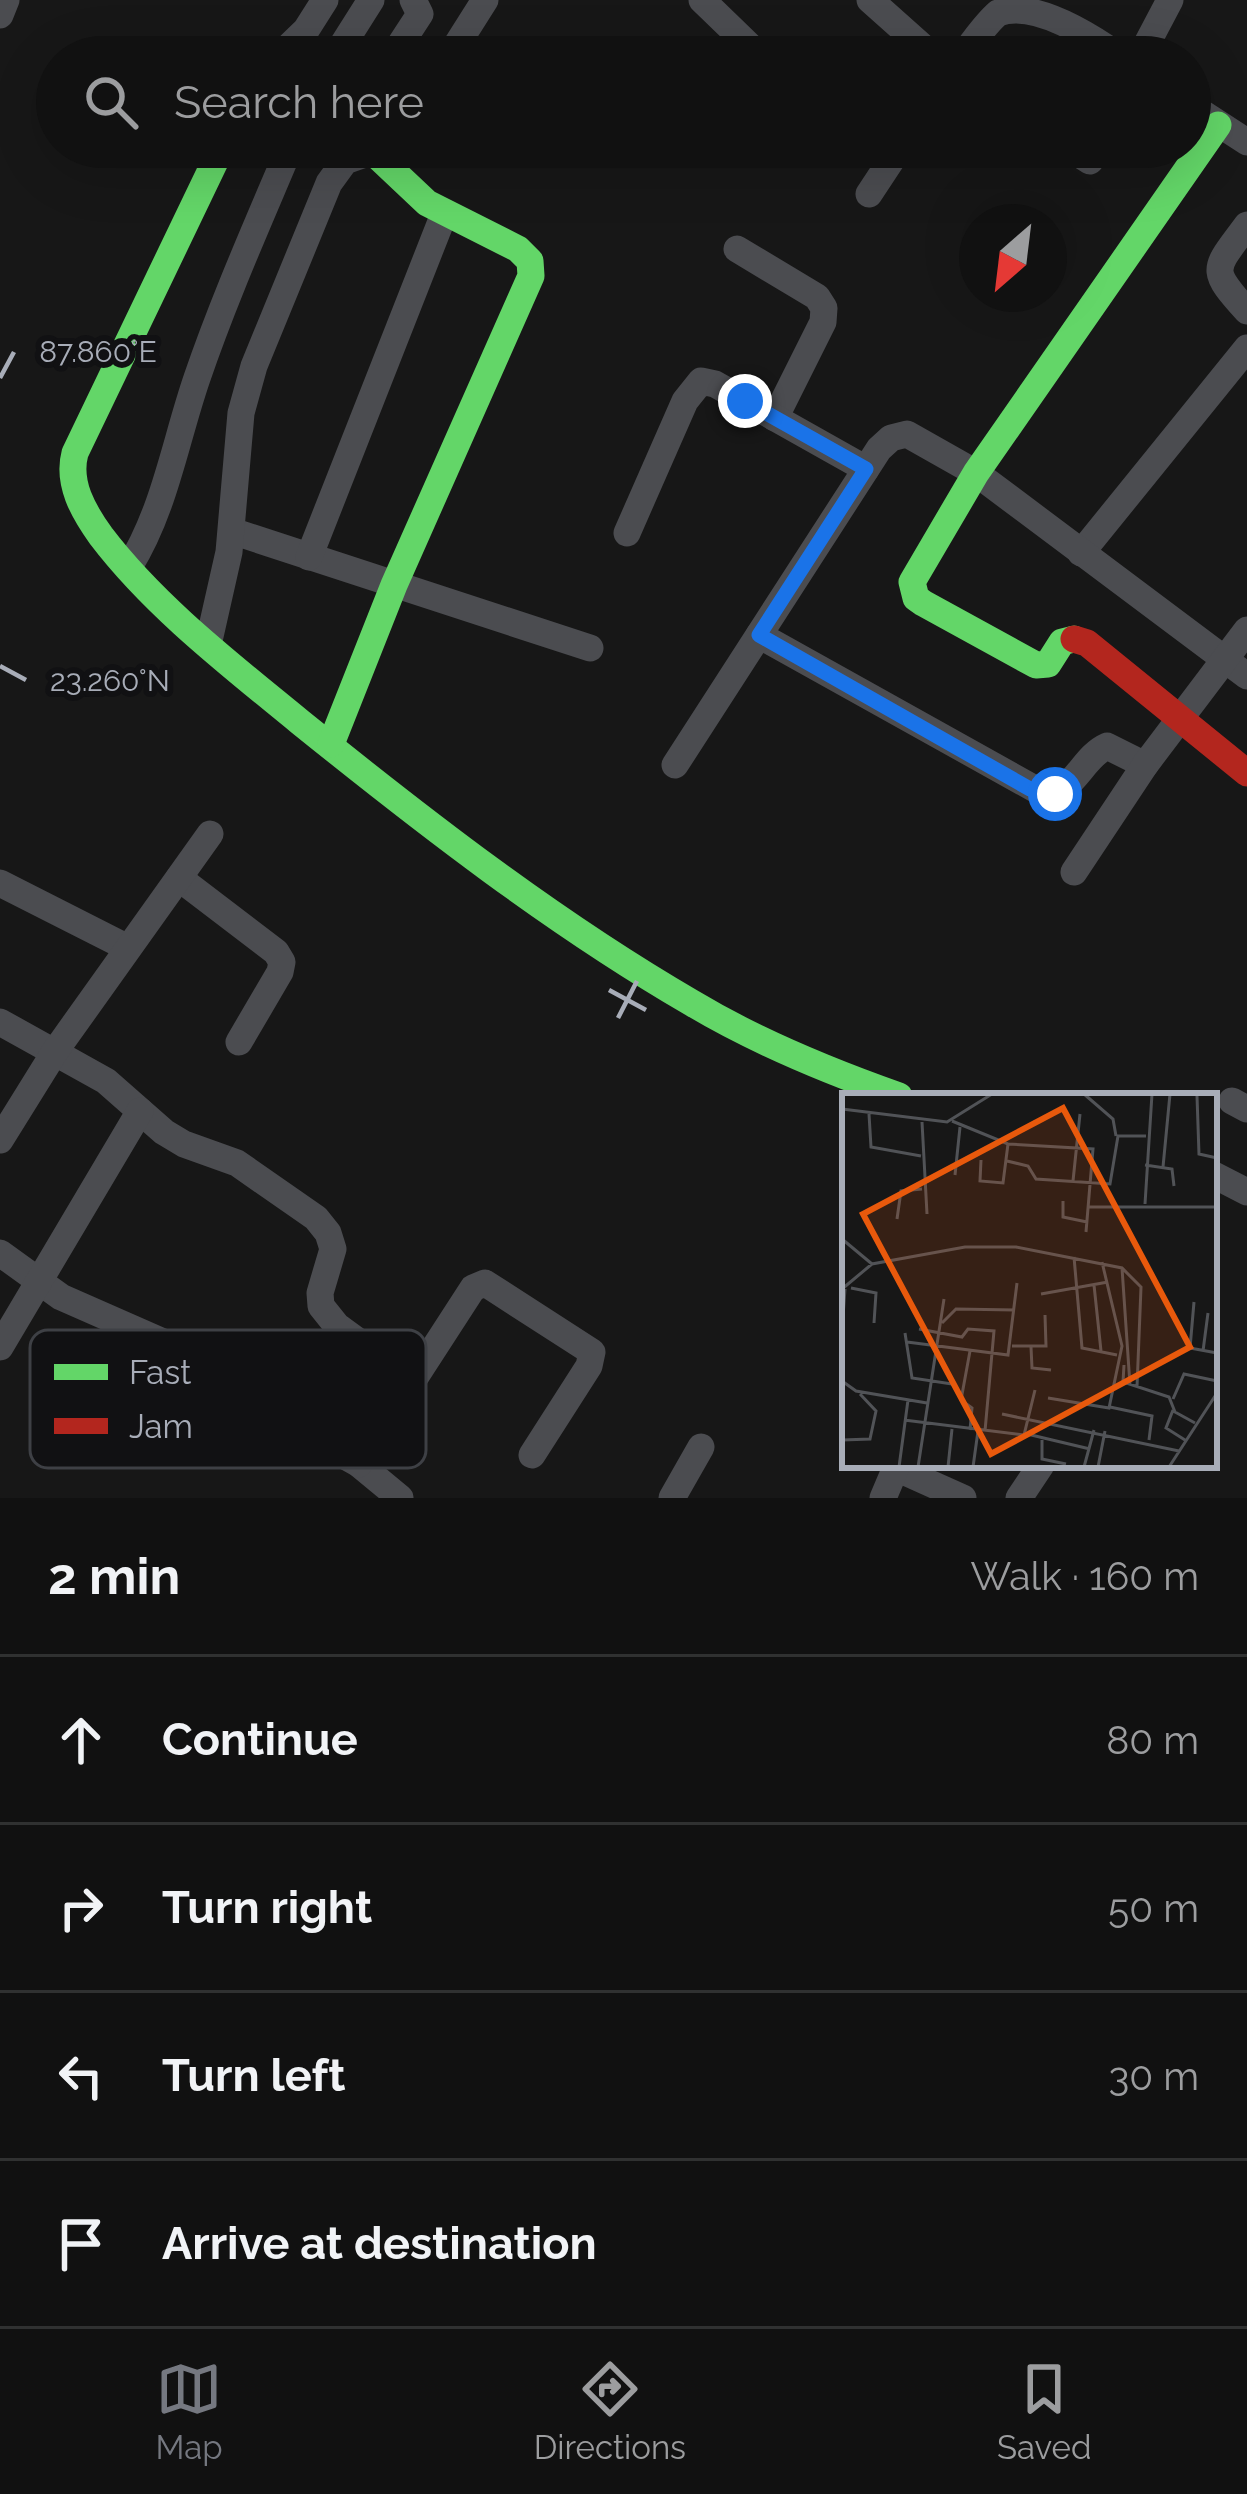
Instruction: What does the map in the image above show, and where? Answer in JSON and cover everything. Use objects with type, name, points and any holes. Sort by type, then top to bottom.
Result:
[{"type":"street","points":[[0,15],[6,0]]},
{"type":"street","points":[[300,36],[326,0]]},
{"type":"street","points":[[348,36],[371,0]]},
{"type":"street","points":[[406,36],[420,14],[413,0]]},
{"type":"street","points":[[462,36],[485,0]]},
{"type":"street","points":[[702,0],[739,36]]},
{"type":"street","points":[[870,0],[910,36]]},
{"type":"street","points":[[979,36],[999,12],[1018,0],[1037,3],[1090,36]]},
{"type":"street","points":[[1151,36],[1170,0]]},
{"type":"street","points":[[1211,119],[1247,142]]},
{"type":"street","points":[[1211,134],[1218,124]]},
{"type":"street","points":[[212,168],[86,423],[74,455],[71,481],[77,501],[129,567],[208,645],[284,710],[589,938],[689,1002],[836,1074],[890,1093]]},
{"type":"street","points":[[129,567],[160,506],[202,362],[281,168]]},
{"type":"street","points":[[208,645],[232,531],[241,413],[254,366],[329,183],[340,168]]},
{"type":"street","points":[[332,744],[394,585],[531,276],[530,261],[518,249],[427,203],[396,168]]},
{"type":"street","points":[[869,194],[886,168]]},
{"type":"street","points":[[1187,168],[976,473],[912,582],[916,598],[1036,665],[1044,666],[1062,642],[1078,638],[1247,773]]},
{"type":"street","points":[[309,557],[444,214]]},
{"type":"street","points":[[1247,224],[1218,272],[1222,285],[1247,311]]},
{"type":"street","points":[[737,248],[817,298],[824,308],[823,322],[775,418]]},
{"type":"street","points":[[1081,553],[1247,348]]},
{"type":"street","points":[[627,533],[685,401],[701,381],[715,384],[866,469]]},
{"type":"street","points":[[675,765],[866,469],[891,438],[907,434],[976,473],[1236,668]]},
{"type":"street","points":[[232,531],[590,648]]},
{"type":"street","points":[[1074,872],[1181,716],[1236,668],[1247,630]]},
{"type":"street","points":[[759,635],[1044,794],[1065,788],[1091,756],[1107,746],[1145,765]]},
{"type":"street","points":[[0,1140],[56,1050],[210,834]]},
{"type":"street","points":[[178,878],[276,952],[282,962],[239,1042]]},
{"type":"street","points":[[0,883],[128,948]]},
{"type":"street","points":[[0,1022],[106,1081],[184,1144],[237,1163],[316,1218],[333,1249],[320,1293],[327,1316],[345,1330]]},
{"type":"street","points":[[0,1347],[140,1111]]},
{"type":"street","points":[[1217,1177],[1247,1192]]},
{"type":"street","points":[[0,1253],[61,1297],[136,1330]]},
{"type":"street","points":[[426,1359],[479,1283],[586,1346],[592,1358],[532,1455]]},
{"type":"street","points":[[672,1498],[701,1447]]},
{"type":"street","points":[[364,1468],[400,1498]]},
{"type":"street","points":[[883,1498],[896,1468]]},
{"type":"street","points":[[898,1468],[963,1498]]},
{"type":"street","points":[[1018,1498],[1039,1468]]},
{"type":"traffic: fast","points":[[1211,135],[1218,125]]},
{"type":"traffic: fast","points":[[212,168],[75,453],[78,496],[101,536],[145,587],[221,657],[394,797],[540,905],[717,1017],[793,1055],[891,1093]]},
{"type":"traffic: fast","points":[[331,744],[394,585],[531,276],[530,261],[518,249],[427,203],[390,168]]},
{"type":"traffic: fast","points":[[1074,639],[1062,642],[1048,664],[1036,665],[923,603],[916,598],[912,582],[976,473],[1188,168]]},
{"type":"traffic: jam","points":[[1074,639],[1087,643],[1247,773]]},
{"type":"route","points":[[745,401],[866,469],[759,635],[1030,789],[1055,794]]}]
